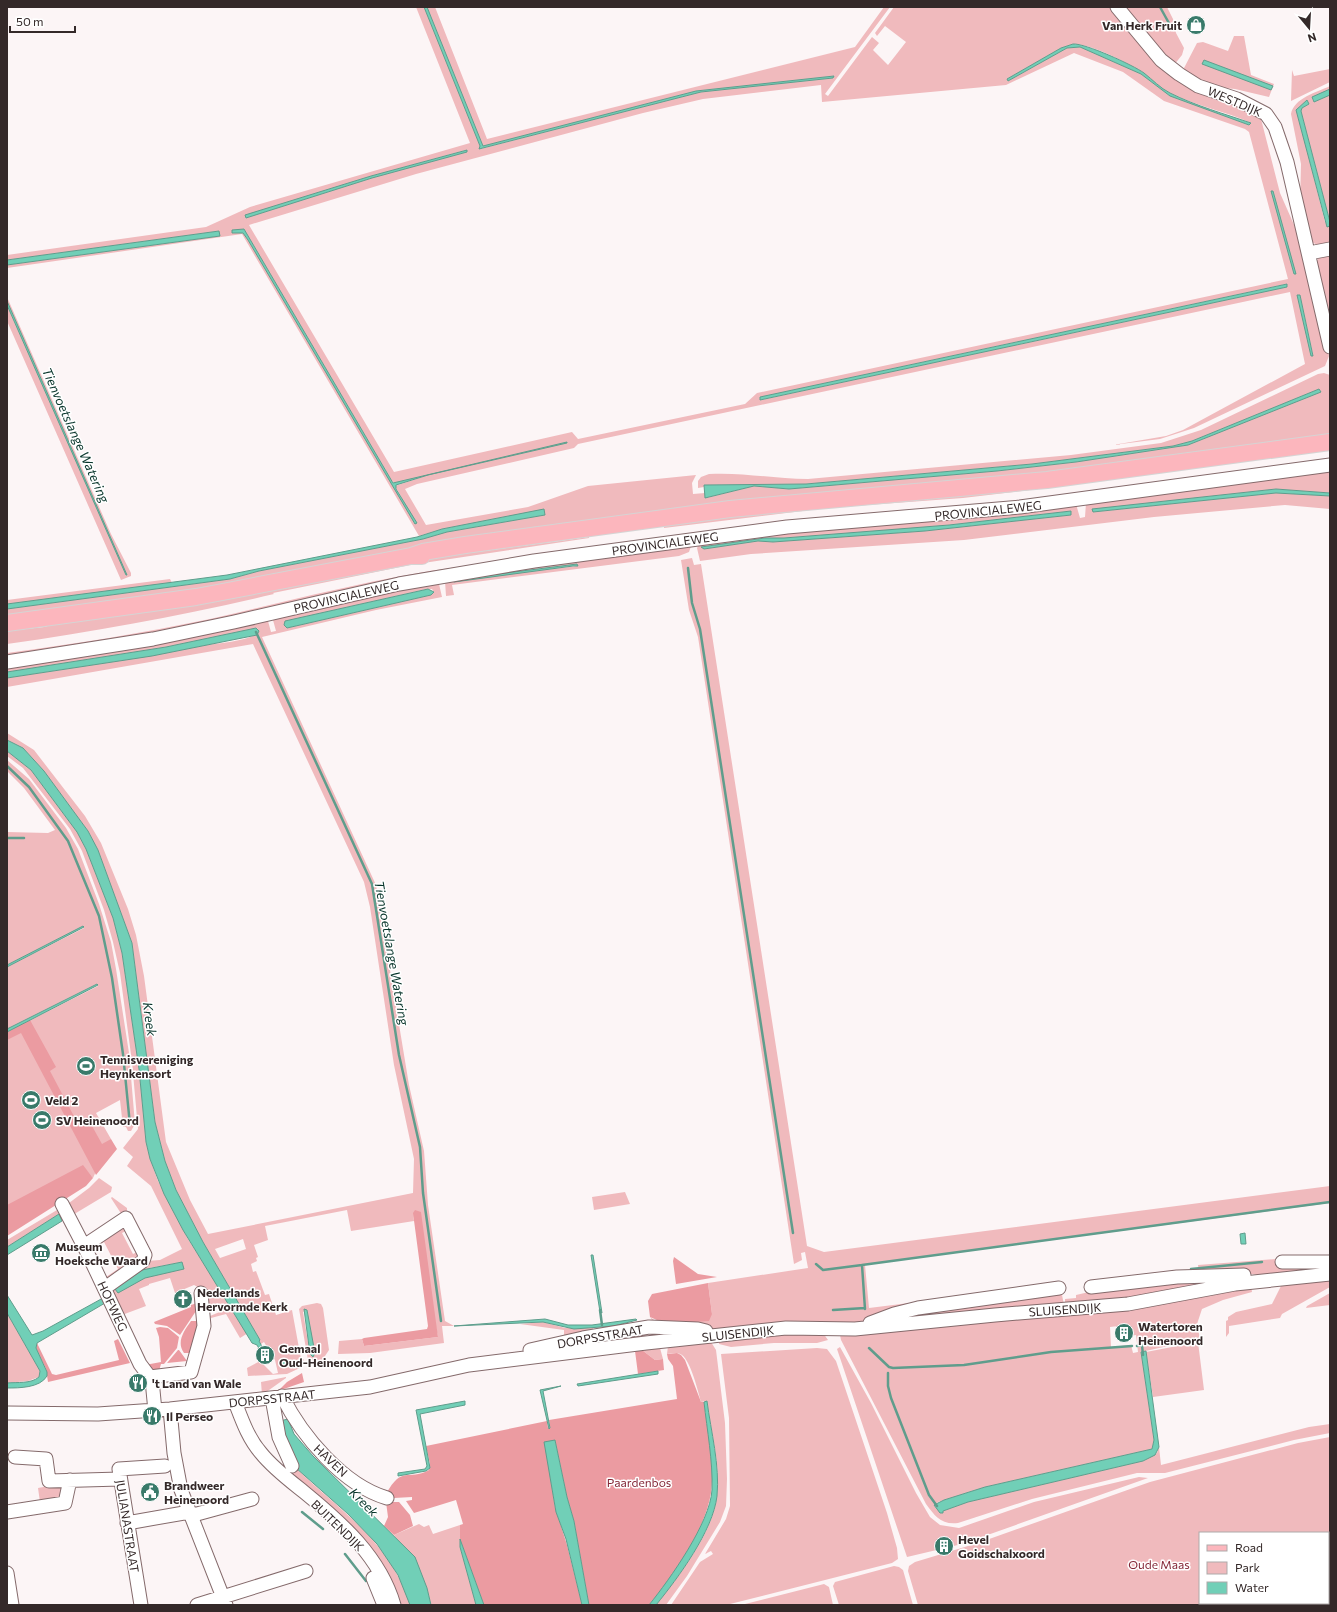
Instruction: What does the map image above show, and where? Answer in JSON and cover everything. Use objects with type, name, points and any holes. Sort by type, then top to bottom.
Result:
[{"type":"main road","name":"PROVINCIALEWEG","points":[[7,623],[203,596],[411,556],[431,555],[730,514],[767,506],[1071,477],[1330,442]]},
{"type":"street","name":"WESTDIJK","points":[[1116,7],[1155,52],[1173,70],[1198,86],[1249,104],[1269,116],[1284,151],[1309,252],[1330,347]]},
{"type":"street","points":[[1309,252],[1330,250]]},
{"type":"street","name":"PROVINCIALEWEG","points":[[7,662],[140,642],[222,625],[393,585],[528,561],[787,527],[1020,507],[1330,465]]},
{"type":"street","name":"HOFWEG","points":[[62,1204],[105,1288],[140,1364],[150,1377],[152,1382],[154,1411]]},
{"type":"street","points":[[84,1246],[126,1218],[145,1255],[143,1261],[105,1288]]},
{"type":"street","points":[[1282,1262],[1330,1262]]},
{"type":"street","name":"SLUISENDIJK","points":[[663,1341],[793,1328],[861,1328],[995,1314],[1137,1303],[1211,1288],[1266,1280],[1330,1274]]},
{"type":"street","name":"SLUISENDIJK","points":[[1091,1287],[1181,1276],[1248,1275],[1266,1280]]},
{"type":"street","name":"SLUISENDIJK","points":[[861,1328],[876,1320],[911,1310],[1059,1288]]},
{"type":"street","points":[[150,1377],[191,1372],[204,1326],[201,1294]]},
{"type":"street","name":"DORPSSTRAAT","points":[[7,1413],[91,1414],[154,1411],[235,1402],[281,1401],[370,1387],[486,1363],[572,1340],[649,1327],[698,1329],[715,1335]]},
{"type":"street","name":"DORPSSTRAAT","points":[[486,1363],[663,1341]]},
{"type":"street","points":[[281,1401],[273,1412],[287,1471]]},
{"type":"street","name":"HAVEN","points":[[281,1401],[304,1433],[329,1460],[365,1489],[387,1498]]},
{"type":"street","name":"BUITENDIJK","points":[[235,1402],[245,1428],[254,1444],[264,1457],[287,1471],[360,1544],[385,1580],[394,1605]]},
{"type":"street","points":[[170,1409],[177,1471],[190,1514],[225,1600]]},
{"type":"street","points":[[15,1457],[46,1459],[49,1481],[120,1479]]},
{"type":"street","name":"JULIANASTRAAT","points":[[140,1605],[119,1469],[165,1466]]},
{"type":"street","name":"BUITENDIJK","points":[[287,1471],[296,1494],[344,1539],[363,1561],[379,1589],[384,1605]]},
{"type":"street","points":[[7,1512],[65,1503],[70,1480]]},
{"type":"street","points":[[127,1523],[197,1514],[252,1499]]},
{"type":"street","points":[[197,1605],[225,1600],[306,1571]]},
{"type":"street","points":[[7,1577],[12,1605]]},
{"type":"green space","points":[[416,7],[424,7],[480,149],[701,92],[833,78],[834,76],[696,91],[483,146],[427,7],[435,7],[487,139],[855,47],[884,7],[890,7],[825,94],[828,96],[872,37],[879,43],[873,50],[888,65],[906,42],[885,26],[877,36],[875,33],[894,7],[1112,7],[1160,61],[1249,108],[1261,119],[1280,193],[1306,252],[1329,356],[1325,366],[1194,428],[1160,439],[1113,445],[1166,436],[1183,430],[1305,364],[1290,292],[578,444],[574,448],[417,484],[405,489],[426,525],[528,507],[588,486],[696,475],[692,483],[693,494],[705,493],[706,498],[754,486],[789,489],[997,471],[1076,462],[1188,445],[1320,392],[1319,389],[1192,441],[1173,446],[1032,464],[806,484],[704,485],[704,487],[698,488],[698,481],[701,477],[709,474],[734,474],[808,479],[1071,455],[1161,443],[1201,430],[1318,374],[1324,373],[1330,375],[1330,438],[283,576],[7,618],[7,609],[230,579],[259,571],[423,539],[447,532],[545,515],[544,510],[442,529],[419,536],[242,234],[7,268],[7,265],[219,236],[219,231],[7,260],[7,255],[206,227],[250,207],[470,143]],"holes":[[[1073,44],[1080,44],[1097,49],[1132,66],[1162,88],[1180,98],[1251,123],[1249,125],[1170,96],[1141,74],[1080,47],[1067,48],[1008,81],[1007,79],[1061,48]],[[1074,53],[1123,72],[1164,101],[1245,129],[1249,132],[1288,279],[757,393],[745,404],[578,439],[572,432],[394,472],[249,225],[416,174],[643,113],[703,99],[821,85],[822,102],[1006,85]],[[466,150],[467,152],[372,178],[246,218],[245,216],[371,176]],[[1272,191],[1273,191],[1294,274]],[[244,229],[392,481],[395,483],[428,475],[395,486],[416,523],[244,234],[239,232]],[[1286,284],[1287,287],[761,400],[760,397]],[[1298,295],[1300,295],[1313,355],[1311,356]]]},
{"type":"green space","points":[[1127,7],[1167,7],[1173,19],[1176,33],[1184,48],[1182,55],[1174,65],[1132,18]]},
{"type":"green space","points":[[1234,36],[1244,36],[1251,75],[1274,84],[1269,97],[1235,89],[1212,87],[1183,70],[1197,43],[1203,42],[1228,51]]},
{"type":"green space","points":[[1330,69],[1330,82],[1291,101],[1292,70],[1294,76]]},
{"type":"green space","points":[[1330,86],[1330,89],[1312,98],[1314,102],[1330,95],[1330,222],[1301,111],[1302,108],[1309,104],[1307,100],[1297,111],[1325,222],[1330,226],[1330,246],[1319,246],[1312,242],[1300,203],[1301,164],[1291,114],[1293,108],[1301,100]]},
{"type":"green space","points":[[1330,254],[1330,322],[1316,263],[1319,257]]},
{"type":"green space","points":[[7,297],[111,534],[131,573],[131,576],[121,580],[7,321],[7,305],[127,575],[7,301]]},
{"type":"green space","points":[[1330,469],[1330,493],[1276,489],[1093,510],[1094,512],[1276,493],[1330,496],[1330,509],[1285,505],[1154,517],[964,540],[751,554],[700,561],[697,548],[701,541],[1076,504],[1080,518],[1085,517],[1086,503]],"holes":[[[1071,511],[1071,515],[925,531],[773,542],[758,541],[704,549],[702,547],[765,538],[784,538],[922,528]]]},
{"type":"green space","points":[[1072,485],[963,498],[827,508],[664,528],[664,526],[777,511]]},
{"type":"green space","points":[[589,537],[410,565],[273,593],[274,594],[241,602],[174,616],[74,634],[7,644],[7,631],[44,627],[65,621],[461,554]]},
{"type":"green space","points":[[691,546],[689,552],[679,556],[452,585],[454,595],[446,596],[445,581],[448,578]],"holes":[[[577,564],[577,566],[453,581],[456,579]]]},
{"type":"green space","points":[[692,558],[694,565],[701,564],[807,1246],[824,1252],[1330,1186],[1330,1203],[865,1265],[869,1308],[909,1303],[910,1307],[865,1320],[855,1325],[715,1330],[654,1323],[650,1317],[654,1320],[712,1314],[708,1283],[808,1268],[805,1252],[801,1253],[802,1260],[794,1264],[698,637],[689,610],[681,560]]},
{"type":"green space","points":[[491,563],[178,629],[7,656],[7,653],[109,638],[210,619],[385,579],[455,567]]},
{"type":"green space","points":[[170,579],[172,583],[7,604],[7,600]]},
{"type":"green space","points":[[439,584],[442,597],[376,610],[262,637],[376,885],[409,1085],[424,1151],[428,1205],[445,1321],[454,1326],[442,1326],[444,1343],[370,1353],[338,1354],[339,1341],[362,1339],[364,1346],[438,1337],[413,1213],[414,1221],[351,1231],[347,1210],[265,1226],[268,1240],[254,1245],[258,1257],[256,1258],[257,1261],[251,1264],[253,1272],[256,1271],[265,1295],[269,1294],[276,1315],[292,1310],[301,1359],[304,1359],[302,1367],[287,1374],[248,1376],[247,1368],[260,1361],[273,1374],[278,1373],[275,1360],[264,1342],[261,1344],[259,1341],[260,1340],[203,1242],[176,1190],[165,1161],[155,1122],[132,943],[98,850],[88,831],[44,771],[23,748],[7,740],[7,733],[34,750],[85,816],[101,843],[128,909],[136,935],[144,976],[166,1142],[190,1200],[208,1234],[413,1193],[414,1159],[394,1065],[370,907],[364,882],[253,644],[7,687],[7,678],[107,663],[234,641],[254,635],[259,632],[257,628],[166,647],[15,671],[7,672],[7,665],[264,619],[268,621],[271,632],[276,631],[273,620],[276,616],[362,595]],"holes":[[[432,589],[434,592],[431,595],[287,628],[284,625],[286,621]],[[243,1239],[246,1249],[220,1258],[215,1249]]]},
{"type":"green space","points":[[7,751],[31,770],[77,832],[86,849],[113,918],[122,953],[139,1069],[146,1142],[150,1159],[158,1181],[188,1239],[248,1333],[240,1338],[226,1314],[211,1318],[210,1316],[222,1311],[221,1306],[210,1310],[207,1301],[207,1292],[194,1285],[175,1293],[170,1278],[149,1284],[139,1289],[146,1306],[122,1315],[111,1289],[147,1261],[160,1260],[182,1249],[151,1186],[127,1166],[133,1157],[123,1148],[138,1129],[132,1062],[120,973],[104,910],[82,851],[70,829],[23,768],[7,756]],"holes":[[[182,1262],[183,1269],[149,1276],[127,1286],[150,1268]]]},
{"type":"green space","points":[[7,760],[29,779],[66,828],[78,849],[99,904],[111,942],[116,969],[129,1053],[135,1124],[131,1131],[128,1131],[126,1127],[123,1127],[120,1100],[96,1113],[111,1139],[93,1178],[87,1171],[7,1216],[7,1032],[98,986],[97,984],[7,1029],[7,967],[84,928],[83,926],[7,965],[7,832],[48,833],[55,830],[24,788],[7,771]]},
{"type":"green space","points":[[30,1020],[56,1067],[50,1071],[77,1122],[87,1117],[102,1144],[111,1139],[117,1149],[96,1175],[21,1033],[7,1040],[7,1032]]},
{"type":"green space","points":[[83,1165],[93,1178],[86,1186],[7,1236],[7,1205]]},
{"type":"green space","points":[[99,1178],[112,1187],[111,1192],[71,1216],[69,1203],[89,1188]]},
{"type":"green space","points":[[625,1192],[630,1204],[594,1210],[592,1197]]},
{"type":"green space","points":[[112,1197],[127,1208],[127,1212],[122,1215],[111,1198]]},
{"type":"green space","points":[[57,1210],[60,1210],[67,1218],[62,1221],[59,1214],[7,1247],[7,1240]]},
{"type":"green space","points":[[415,1210],[421,1212],[438,1337],[364,1346],[362,1339],[364,1338],[427,1329],[428,1326],[413,1213]]},
{"type":"green space","points":[[120,1225],[128,1230],[122,1233],[133,1254],[139,1251],[141,1257],[124,1266],[123,1269],[109,1282],[106,1277],[118,1269],[104,1242],[92,1249],[91,1244]]},
{"type":"green space","points":[[674,1257],[698,1274],[717,1277],[676,1284],[673,1261]]},
{"type":"green space","points":[[1276,1259],[1277,1264],[1294,1262],[1330,1271],[1264,1276],[1252,1274],[1199,1273],[1198,1265]]},
{"type":"green space","points":[[1239,1277],[1156,1296],[1065,1305],[1065,1299],[1076,1298],[1076,1295],[1089,1292]]},
{"type":"green space","points":[[1330,1278],[1330,1287],[1282,1314],[1280,1318],[1229,1326],[1229,1333],[1226,1337],[1226,1321],[1228,1320],[1228,1317],[1236,1312],[1272,1304],[1282,1284]]},
{"type":"green space","points":[[708,1283],[712,1314],[709,1321],[666,1324],[650,1317],[648,1301],[652,1294]]},
{"type":"green space","points":[[1251,1286],[1252,1292],[1223,1300],[1202,1309],[1197,1324],[1200,1339],[1195,1337],[1195,1340],[1141,1352],[1154,1440],[1152,1449],[985,1487],[938,1502],[934,1505],[938,1510],[943,1511],[968,1502],[1143,1461],[1157,1453],[1159,1447],[1161,1465],[1309,1427],[1330,1424],[1330,1433],[1294,1440],[1165,1473],[1137,1473],[1032,1499],[958,1523],[947,1523],[939,1519],[926,1504],[841,1340],[840,1335]],"holes":[[[1128,1325],[1130,1336],[1136,1335],[1138,1352],[1133,1353],[1131,1345],[1111,1347],[1110,1327]]]},
{"type":"green space","points":[[1061,1290],[1064,1305],[874,1324],[898,1315]]},
{"type":"green space","points":[[1330,1293],[1330,1305],[1306,1308],[1307,1306]]},
{"type":"green space","points":[[197,1303],[198,1308],[180,1335],[167,1326],[155,1324],[154,1322],[191,1307],[191,1305]]},
{"type":"green space","points":[[317,1303],[321,1304],[323,1308],[329,1350],[323,1359],[312,1363],[308,1360],[299,1309],[302,1306]],"holes":[[[307,1310],[314,1356],[310,1354],[303,1312]]]},
{"type":"green space","points":[[7,1313],[40,1371],[39,1377],[28,1381],[7,1383]]},
{"type":"green space","points":[[191,1321],[196,1321],[199,1325],[190,1353],[184,1353],[181,1341]]},
{"type":"green space","points":[[543,1322],[565,1328],[593,1329],[564,1339],[564,1330],[520,1324]]},
{"type":"green space","points":[[156,1328],[168,1328],[179,1337],[177,1348],[164,1364],[161,1364],[159,1371],[148,1370],[145,1365],[161,1362],[159,1337]]},
{"type":"green space","points":[[823,1333],[828,1340],[817,1343],[774,1343],[731,1347],[719,1344],[719,1341],[762,1334]]},
{"type":"green space","points":[[118,1339],[130,1363],[48,1382],[46,1369],[36,1348],[37,1343],[52,1374],[56,1375],[119,1360],[114,1341]]},
{"type":"green space","points":[[711,1342],[716,1350],[725,1423],[727,1479],[726,1506],[720,1522],[687,1576],[666,1605],[656,1605],[694,1554],[702,1539],[714,1510],[718,1484],[717,1460],[707,1401],[701,1402],[694,1377],[685,1359],[679,1353],[667,1354],[668,1346]]},
{"type":"green space","points":[[1198,1342],[1204,1390],[1153,1397],[1146,1352]]},
{"type":"green space","points":[[635,1347],[660,1348],[663,1359],[655,1360],[642,1350],[635,1351]]},
{"type":"green space","points":[[840,1347],[871,1403],[916,1493],[930,1517],[940,1525],[959,1528],[1034,1502],[1139,1477],[1148,1478],[962,1544],[907,1557],[837,1349]]},
{"type":"green space","points":[[817,1348],[827,1349],[836,1361],[887,1513],[897,1548],[898,1559],[892,1563],[726,1605],[671,1605],[700,1562],[713,1554],[711,1551],[705,1554],[726,1519],[730,1506],[729,1418],[721,1354]]},
{"type":"green space","points":[[178,1350],[187,1361],[167,1363]]},
{"type":"green space","points":[[642,1350],[655,1360],[663,1359],[664,1370],[638,1374],[635,1351]]},
{"type":"green space","name":"Paardenbos","points":[[677,1353],[685,1360],[701,1402],[704,1402],[709,1435],[712,1472],[711,1493],[708,1508],[687,1552],[668,1581],[649,1605],[589,1605],[574,1521],[567,1497],[555,1440],[550,1475],[555,1507],[567,1545],[582,1605],[484,1605],[460,1539],[460,1525],[463,1524],[456,1500],[414,1513],[406,1501],[412,1500],[412,1497],[394,1498],[386,1494],[401,1476],[415,1475],[429,1470],[430,1464],[426,1446],[547,1421],[548,1428],[550,1428],[549,1420],[677,1399],[673,1366],[668,1359],[667,1354]]},
{"type":"green space","points":[[302,1373],[304,1382],[278,1391],[287,1382]]},
{"type":"green space","points":[[286,1378],[262,1395],[261,1382]]},
{"type":"green space","name":"Oude Maas","points":[[1330,1437],[1330,1605],[918,1605],[908,1571],[909,1566],[915,1562],[978,1543],[1150,1482],[1298,1443]]},
{"type":"green space","points":[[296,1468],[347,1514],[377,1545],[390,1563],[401,1583],[410,1605],[396,1605],[382,1572],[282,1472]]},
{"type":"green space","points":[[63,1486],[61,1498],[40,1502],[38,1488]]},
{"type":"green space","points":[[386,1502],[399,1502],[410,1515],[413,1526],[394,1535],[384,1526],[388,1517]]},
{"type":"green space","points":[[419,1524],[424,1527],[429,1525],[433,1534],[460,1525],[460,1547],[476,1605],[431,1605],[427,1588],[394,1535]]},
{"type":"green space","points":[[894,1566],[903,1570],[913,1605],[839,1605],[833,1586],[835,1582]]},
{"type":"green space","points":[[824,1584],[829,1587],[833,1605],[741,1605]]},
{"type":"water","points":[[424,7],[427,7],[483,146],[696,91],[834,76],[833,78],[701,92],[479,149],[480,146]]},
{"type":"water","points":[[1073,44],[1088,47],[1130,65],[1144,73],[1166,91],[1180,98],[1251,123],[1249,125],[1170,96],[1141,74],[1080,47],[1067,48],[1008,81],[1007,79],[1061,48]]},
{"type":"water","points":[[1204,60],[1273,86],[1271,90],[1202,64]]},
{"type":"water","points":[[1330,89],[1330,95],[1314,102],[1312,97]]},
{"type":"water","points":[[1307,100],[1309,104],[1302,108],[1301,111],[1330,222],[1330,226],[1327,227],[1296,110]]},
{"type":"water","points":[[467,150],[467,152],[372,178],[246,218],[245,215],[371,176]]},
{"type":"water","points":[[1271,191],[1273,191],[1296,274],[1294,274]]},
{"type":"water","points":[[244,229],[393,483],[567,443],[428,475],[396,485],[396,489],[417,523],[415,524],[248,240],[243,233],[232,233],[232,230]]},
{"type":"water","points":[[219,231],[220,236],[7,265],[7,260]]},
{"type":"water","points":[[1287,284],[1287,287],[760,400],[760,397]]},
{"type":"water","points":[[1297,295],[1300,295],[1313,356],[1311,356]]},
{"type":"water","points":[[7,301],[127,575],[7,305]]},
{"type":"water","points":[[1319,389],[1321,392],[1188,445],[1076,462],[997,471],[789,489],[754,486],[705,498],[704,485],[806,484],[1032,464],[1173,446],[1192,441]]},
{"type":"water","points":[[1276,489],[1330,493],[1330,496],[1276,493],[1093,512],[1092,509]]},
{"type":"water","points":[[544,509],[545,515],[447,532],[423,539],[259,571],[230,579],[7,609],[7,604],[227,575],[417,537],[442,529]]},
{"type":"water","points":[[1071,511],[1071,515],[925,531],[773,542],[758,541],[704,549],[701,547],[765,538],[784,538],[949,525]]},
{"type":"water","points":[[577,564],[578,566],[454,582],[451,580]]},
{"type":"water","points":[[428,589],[434,592],[431,595],[287,628],[284,625],[285,621]]},
{"type":"water","points":[[256,628],[259,631],[257,635],[152,656],[7,678],[7,672],[166,647]]},
{"type":"water","points":[[7,740],[23,748],[44,771],[88,831],[98,850],[132,943],[155,1122],[165,1161],[176,1190],[203,1242],[260,1340],[259,1341],[265,1352],[262,1354],[257,1345],[252,1343],[183,1230],[164,1194],[150,1159],[146,1142],[139,1069],[122,953],[113,918],[86,849],[77,832],[31,770],[7,751]]},
{"type":"water","points":[[83,926],[84,927],[7,967],[7,965]]},
{"type":"water","points":[[97,984],[98,985],[7,1032],[7,1029]]},
{"type":"water","points":[[59,1214],[62,1221],[7,1255],[7,1247]]},
{"type":"water","points":[[1245,1233],[1246,1244],[1241,1244],[1240,1234]]},
{"type":"water","points":[[591,1255],[593,1255],[602,1313],[600,1312]]},
{"type":"water","points":[[182,1262],[184,1269],[145,1278],[118,1293],[115,1289],[142,1270]]},
{"type":"water","points":[[7,1295],[32,1335],[43,1331],[103,1298],[105,1303],[37,1343],[36,1348],[47,1372],[47,1376],[44,1380],[34,1385],[7,1388],[7,1383],[28,1382],[36,1379],[39,1377],[40,1371],[7,1313]]},
{"type":"water","points":[[304,1309],[307,1310],[315,1353],[313,1357],[310,1354]]},
{"type":"water","points":[[545,1319],[568,1325],[592,1325],[637,1320],[614,1326],[574,1329],[543,1322],[454,1326]]},
{"type":"water","points":[[1146,1351],[1159,1447],[1155,1455],[1143,1461],[968,1502],[940,1513],[934,1505],[944,1500],[985,1487],[1152,1449],[1154,1440],[1141,1352]]},
{"type":"water","points":[[280,1360],[298,1361],[300,1364],[281,1367]]},
{"type":"water","points":[[658,1371],[658,1374],[578,1386],[577,1384]]},
{"type":"water","points":[[561,1386],[543,1391],[549,1429],[540,1390]]},
{"type":"water","points":[[465,1401],[465,1405],[420,1414],[430,1468],[426,1471],[398,1476],[398,1473],[425,1469],[427,1466],[416,1410]]},
{"type":"water","points":[[707,1401],[715,1448],[718,1484],[714,1510],[702,1539],[684,1568],[656,1605],[649,1605],[688,1550],[697,1534],[710,1503],[712,1490],[711,1457],[704,1402]]},
{"type":"water","points":[[288,1419],[294,1434],[313,1456],[415,1557],[427,1588],[431,1605],[410,1605],[398,1575],[377,1544],[348,1514],[296,1468],[280,1421]]},
{"type":"water","points":[[555,1440],[567,1497],[574,1521],[589,1605],[582,1605],[566,1539],[556,1512],[544,1442]]},
{"type":"water","points":[[460,1539],[484,1605],[476,1605],[460,1547]]},
{"type":"water","points":[[1329,1570],[1330,1605],[1227,1605],[1329,1604]]},
{"type":"waterway","points":[[1160,7],[1170,25]]},
{"type":"waterway","points":[[688,568],[692,603],[700,629],[793,1233]]},
{"type":"waterway","name":"Tienvoetslange Watering","points":[[256,632],[372,884],[399,1055],[420,1147],[423,1193],[441,1321]]},
{"type":"waterway","points":[[7,766],[29,787],[68,841],[99,916],[112,978],[123,1054],[130,1125]]},
{"type":"waterway","points":[[7,838],[24,838]]},
{"type":"waterway","points":[[862,1265],[1330,1202]]},
{"type":"waterway","points":[[1191,1269],[1262,1262]]},
{"type":"waterway","points":[[816,1264],[823,1270],[862,1265],[865,1309]]},
{"type":"waterway","points":[[833,1310],[865,1308]]},
{"type":"waterway","name":"Tienvoetslange Watering","points":[[600,1310],[602,1325]]},
{"type":"waterway","points":[[1137,1346],[1142,1345],[1143,1355]]},
{"type":"waterway","points":[[869,1348],[889,1367],[893,1368],[964,1365],[1051,1352],[1132,1346]]},
{"type":"waterway","points":[[888,1373],[888,1386],[891,1398],[929,1495],[937,1506]]},
{"type":"waterway","points":[[302,1512],[323,1529]]},
{"type":"waterway","points":[[345,1554],[366,1581]]},
{"type":"place","name":"Van Herk Fruit","points":[[1196,25]]},
{"type":"place","name":"Tennisvereniging Heynkensort","points":[[86,1066]]},
{"type":"place","name":"Veld 2","points":[[31,1100]]},
{"type":"place","name":"SV Heinenoord","points":[[42,1120]]},
{"type":"place","name":"Museum Hoeksche Waard","points":[[41,1253]]},
{"type":"place","name":"Nederlands Hervormde Kerk","points":[[183,1299]]},
{"type":"place","name":"Watertoren Heinenoord","points":[[1124,1333]]},
{"type":"place","name":"Gemaal Oud-Heinenoord","points":[[265,1355]]},
{"type":"place","name":"'t Land van Wale","points":[[138,1383]]},
{"type":"place","name":"Il Perseo","points":[[152,1416]]},
{"type":"place","name":"Brandweer Heinenoord","points":[[150,1492]]},
{"type":"place","name":"Hevel Goidschalxoord","points":[[944,1546]]},
{"type":"water label","name":"Kreek","points":[[150,1019]]},
{"type":"water label","name":"Kreek","points":[[364,1502]]}]
